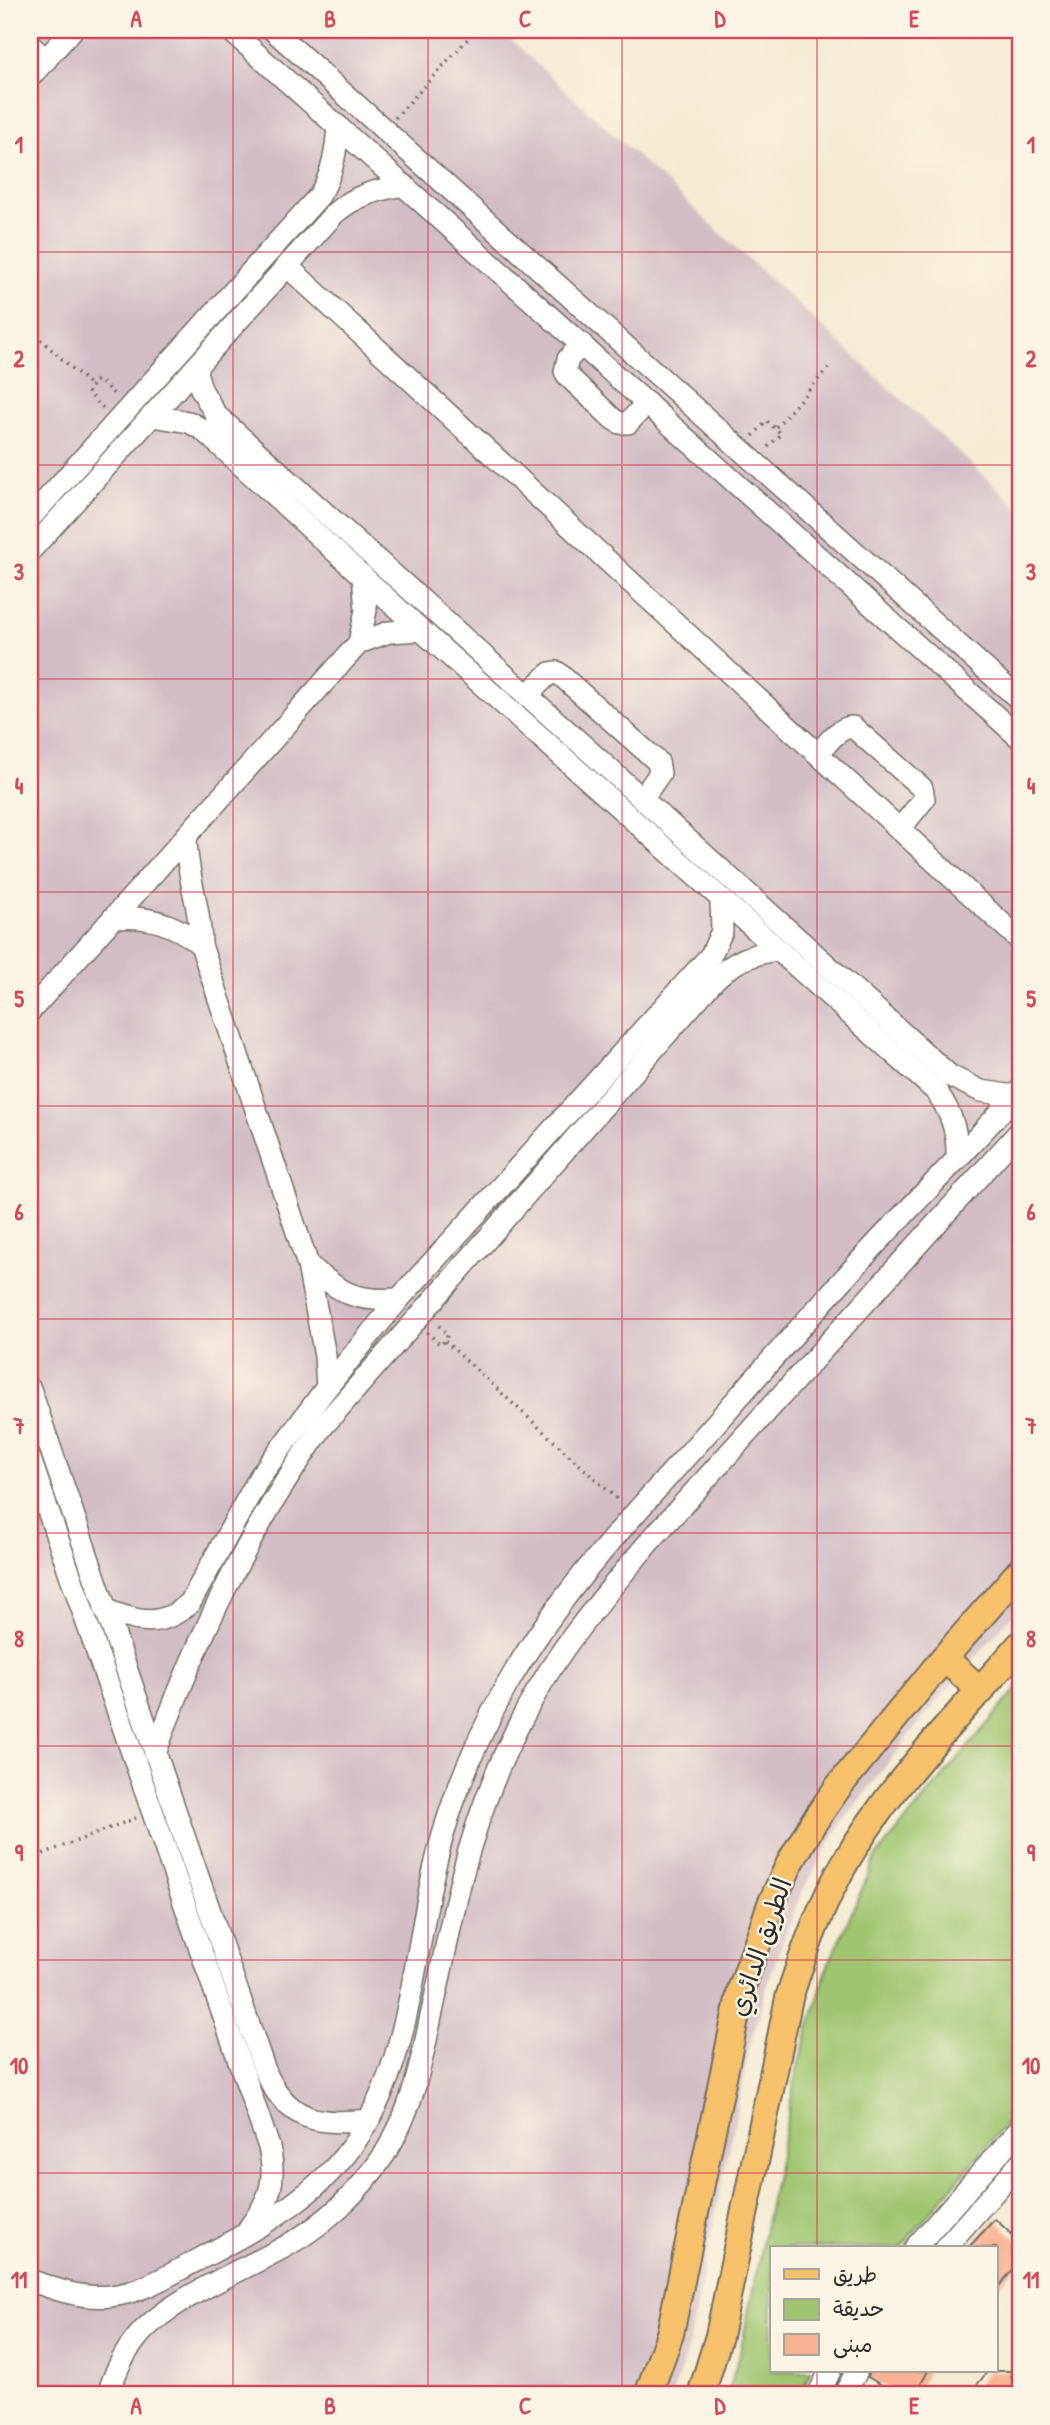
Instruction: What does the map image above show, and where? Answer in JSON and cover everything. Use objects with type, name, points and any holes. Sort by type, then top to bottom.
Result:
[{"type":"main road","name":"الطريق الدائري","points":[[648,2395],[670,2334],[741,1990],[771,1904],[813,1823],[868,1749],[1020,1571]]},
{"type":"main road","name":"الطريق الدائري","points":[[701,2395],[719,2336],[778,2047],[789,1998],[804,1951],[834,1884],[873,1820],[902,1780],[1020,1645]]},
{"type":"main road","points":[[944,1658],[981,1691]]},
{"type":"street","points":[[30,35],[34,30]]},
{"type":"street","points":[[30,77],[72,30]]},
{"type":"street","points":[[230,30],[1020,738]]},
{"type":"street","points":[[273,30],[1020,700]]},
{"type":"street","points":[[30,45],[46,60]]},
{"type":"street","points":[[30,551],[195,368],[262,277],[328,183],[336,154],[338,126]]},
{"type":"street","points":[[55,522],[34,512],[123,415],[262,277],[287,266],[350,200],[367,193],[404,185]]},
{"type":"street","points":[[486,259],[505,238]]},
{"type":"street","points":[[287,266],[1020,940]]},
{"type":"street","points":[[582,344],[568,359],[565,371],[613,419],[620,423],[628,422],[647,403]]},
{"type":"street","points":[[195,368],[204,395],[216,415],[950,1076],[981,1091],[1018,1093]]},
{"type":"street","points":[[152,415],[188,422],[203,430],[421,630],[937,1092],[954,1124],[957,1159]]},
{"type":"street","points":[[757,501],[776,479]]},
{"type":"street","points":[[359,643],[366,610],[359,573],[371,554]]},
{"type":"street","points":[[30,1011],[359,643],[389,632],[421,630]]},
{"type":"street","points":[[528,694],[550,673],[557,672],[658,762],[660,773],[642,799]]},
{"type":"street","points":[[818,754],[840,731],[853,727],[904,771],[922,788],[924,799],[900,829]]},
{"type":"street","points":[[186,837],[187,863],[201,928],[201,945],[308,1265],[322,1335],[327,1387]]},
{"type":"street","points":[[685,868],[700,852]]},
{"type":"street","points":[[105,1610],[146,1622],[170,1617],[190,1602],[260,1476],[327,1387],[399,1299],[710,956],[722,931],[722,901]]},
{"type":"street","points":[[113,918],[136,917],[159,921],[188,933],[201,945]]},
{"type":"street","points":[[155,1754],[176,1698],[243,1555],[280,1489],[323,1426],[715,979],[740,960],[754,954],[778,950]]},
{"type":"street","points":[[30,2280],[58,2291],[83,2296],[133,2292],[244,2235],[297,2202],[337,2165],[369,2120],[389,2076],[406,2016],[434,1867],[463,1777],[484,1730],[530,1645],[567,1593],[634,1514],[863,1258],[1018,1093]]},
{"type":"street","points":[[108,2395],[116,2370],[137,2337],[166,2311],[289,2245],[331,2214],[368,2177],[396,2133],[417,2085],[462,1877],[476,1828],[493,1780],[536,1692],[585,1621],[649,1542],[1020,1131]]},
{"type":"street","points":[[863,1258],[886,1278]]},
{"type":"street","points":[[308,1265],[344,1293],[362,1299],[399,1299]]},
{"type":"street","points":[[30,1388],[35,1421],[105,1610],[274,2092],[292,2109],[314,2120],[338,2123],[369,2120]]},
{"type":"street","points":[[30,1459],[262,2124],[274,2167],[271,2189],[263,2210],[244,2235]]},
{"type":"street","points":[[406,2016],[430,2022]]},
{"type":"street","points":[[917,2246],[1020,2129]]},
{"type":"street","points":[[947,2246],[1020,2163]]},
{"type":"street","points":[[818,2395],[830,2372]]},
{"type":"street","points":[[844,2395],[856,2372]]},
{"type":"path","points":[[384,130],[475,30]]},
{"type":"path","points":[[30,330],[92,386]]},
{"type":"path","points":[[776,427],[831,365]]},
{"type":"path","points":[[96,381],[101,382],[123,415],[90,396],[88,391],[96,381]]},
{"type":"path","points":[[767,421],[776,427],[781,434],[748,455],[767,421]]},
{"type":"path","points":[[445,1341],[634,1514]]},
{"type":"path","points":[[30,1859],[152,1812]]},
{"type":"shaded area","points":[[30,30],[500,30],[1020,509],[1020,1606],[917,1725],[836,1831],[801,1894],[772,1970],[751,2042],[688,2347],[672,2395],[30,2395]]},
{"type":"green space","points":[[1020,1685],[1020,2107],[902,2246],[770,2246],[770,2372],[811,2372],[800,2395],[726,2395],[739,2358],[797,2070],[827,1968],[877,1855]]},
{"type":"building","points":[[995,2219],[1020,2242],[1020,2261],[998,2288],[998,2246],[970,2246]]},
{"type":"building","points":[[1014,2371],[1011,2376],[1020,2383],[1020,2395],[969,2395],[987,2372]]},
{"type":"building","points":[[870,2372],[927,2372],[915,2395],[900,2395],[868,2377]]}]
